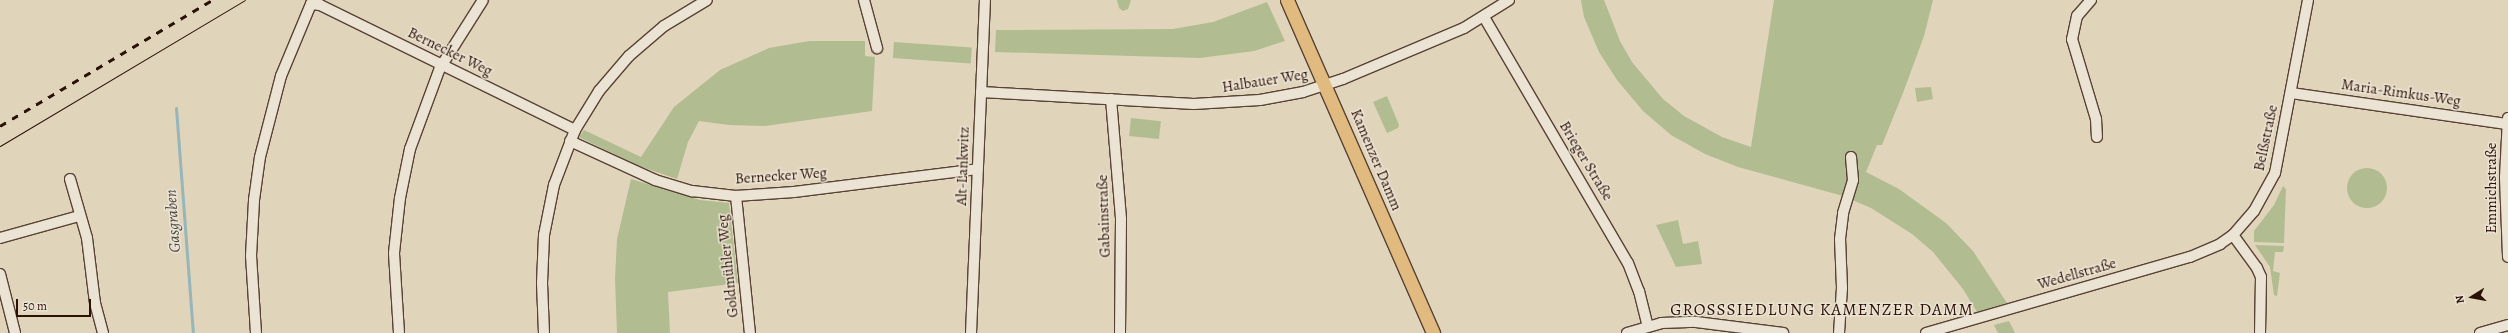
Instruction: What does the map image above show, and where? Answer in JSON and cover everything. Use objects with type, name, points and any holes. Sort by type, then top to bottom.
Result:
[{"type":"main road","name":"Kamenzer Damm","points":[[1288,0],[1433,333]]},
{"type":"street","points":[[399,333],[394,253],[400,198],[420,117],[442,64],[483,0]]},
{"type":"street","points":[[544,333],[542,283],[544,235],[554,185],[575,130],[599,91],[629,56],[664,26],[707,0]]},
{"type":"street","points":[[864,0],[877,48]]},
{"type":"street","name":"Alt-Lankwitz","points":[[971,333],[985,0]]},
{"type":"street","name":"Halbauer Weg","points":[[982,92],[1234,104],[1303,92],[1326,85],[1429,44],[1484,17],[1509,0]]},
{"type":"street","points":[[2092,0],[2077,16],[2072,39],[2096,119],[2097,136]]},
{"type":"street","name":"Belßstraße","points":[[2232,235],[2254,211],[2274,178],[2308,0]]},
{"type":"street","name":"Bernecker Weg","points":[[256,333],[251,249],[254,200],[260,157],[281,76],[311,4],[320,5],[575,130]]},
{"type":"street","name":"Brieger Straße","points":[[1484,17],[1628,263],[1639,291],[1648,326]]},
{"type":"street","name":"Maria-Rimkus-Weg","points":[[2291,92],[2508,121]]},
{"type":"street","name":"Gabainstraße","points":[[1111,99],[1121,219],[1120,333]]},
{"type":"street","name":"Emmichstraße","points":[[2508,121],[2505,192],[2508,257]]},
{"type":"street","name":"Bernecker Weg","points":[[570,141],[655,180],[692,190],[736,196],[796,192],[978,169]]},
{"type":"street","points":[[1839,333],[1842,288],[1840,239],[1843,213],[1852,180],[1851,156]]},
{"type":"street","points":[[70,180],[79,216],[87,238],[95,303],[102,333]]},
{"type":"street","name":"Goldmühler Weg","points":[[736,196],[750,333]]},
{"type":"street","points":[[0,238],[79,216]]},
{"type":"street","points":[[2232,235],[2257,268],[2261,277],[2260,333]]},
{"type":"street","name":"Wedellstraße","points":[[1926,333],[2190,257],[2220,244],[2232,235]]},
{"type":"street","points":[[0,274],[15,333]]},
{"type":"street","points":[[1627,333],[1648,326],[1696,322],[1783,333]]},
{"type":"street","points":[[2480,333],[2508,325]]},
{"type":"green space","points":[[1117,0],[1131,0],[1128,9],[1123,11],[1119,8]]},
{"type":"green space","points":[[1581,0],[1604,0],[1620,41],[1632,62],[1663,99],[1684,116],[1722,137],[1751,147],[1774,0],[1933,0],[1924,36],[1903,93],[1882,145],[1877,145],[1866,172],[1899,189],[1946,223],[1973,251],[2007,303],[1977,312],[1963,289],[1933,252],[1912,234],[1871,208],[1843,196],[1738,167],[1705,154],[1671,135],[1643,111],[1617,80],[1599,52],[1584,17]]},
{"type":"green space","points":[[1267,2],[1285,41],[1254,51],[1200,58],[995,52],[996,30],[1173,29],[1213,22]]},
{"type":"green space","points":[[809,41],[865,41],[865,56],[875,57],[872,111],[765,126],[729,125],[699,121],[688,142],[677,179],[636,165],[579,137],[584,130],[641,157],[674,107],[720,70],[769,48]]},
{"type":"green space","points":[[894,42],[972,47],[971,63],[893,58]]},
{"type":"green space","points":[[1931,87],[1933,99],[1917,102],[1915,88]]},
{"type":"green space","points":[[1387,96],[1399,125],[1398,128],[1387,133],[1373,102]]},
{"type":"green space","points":[[1131,118],[1161,121],[1159,139],[1129,136]]},
{"type":"green space","points":[[2367,168],[2375,170],[2381,174],[2385,180],[2387,188],[2385,196],[2381,202],[2375,206],[2367,208],[2359,206],[2353,202],[2349,196],[2347,188],[2349,180],[2353,174],[2359,170]]},
{"type":"green space","points":[[631,179],[700,200],[729,203],[738,283],[668,292],[670,333],[617,333],[615,279],[617,239]]},
{"type":"green space","points":[[2283,186],[2286,189],[2284,243],[2254,242],[2254,231],[2274,205]]},
{"type":"green space","points":[[1678,220],[1683,244],[1698,241],[1702,264],[1676,267],[1656,225]]},
{"type":"green space","points":[[2255,245],[2284,246],[2283,252],[2275,252],[2273,271],[2280,273],[2277,296],[2274,295],[2270,267]]},
{"type":"green space","points":[[2009,321],[2015,333],[1998,333],[1994,325]]},
{"type":"waterway","name":"Gasgraben","points":[[176,108],[193,333]]},
{"type":"tram line","points":[[0,146],[245,0]]},
{"type":"railway","points":[[0,126],[212,0]]},
{"type":"district","name":"GROSSSIEDLUNG KAMENZER DAMM","points":[[1822,310]]}]
